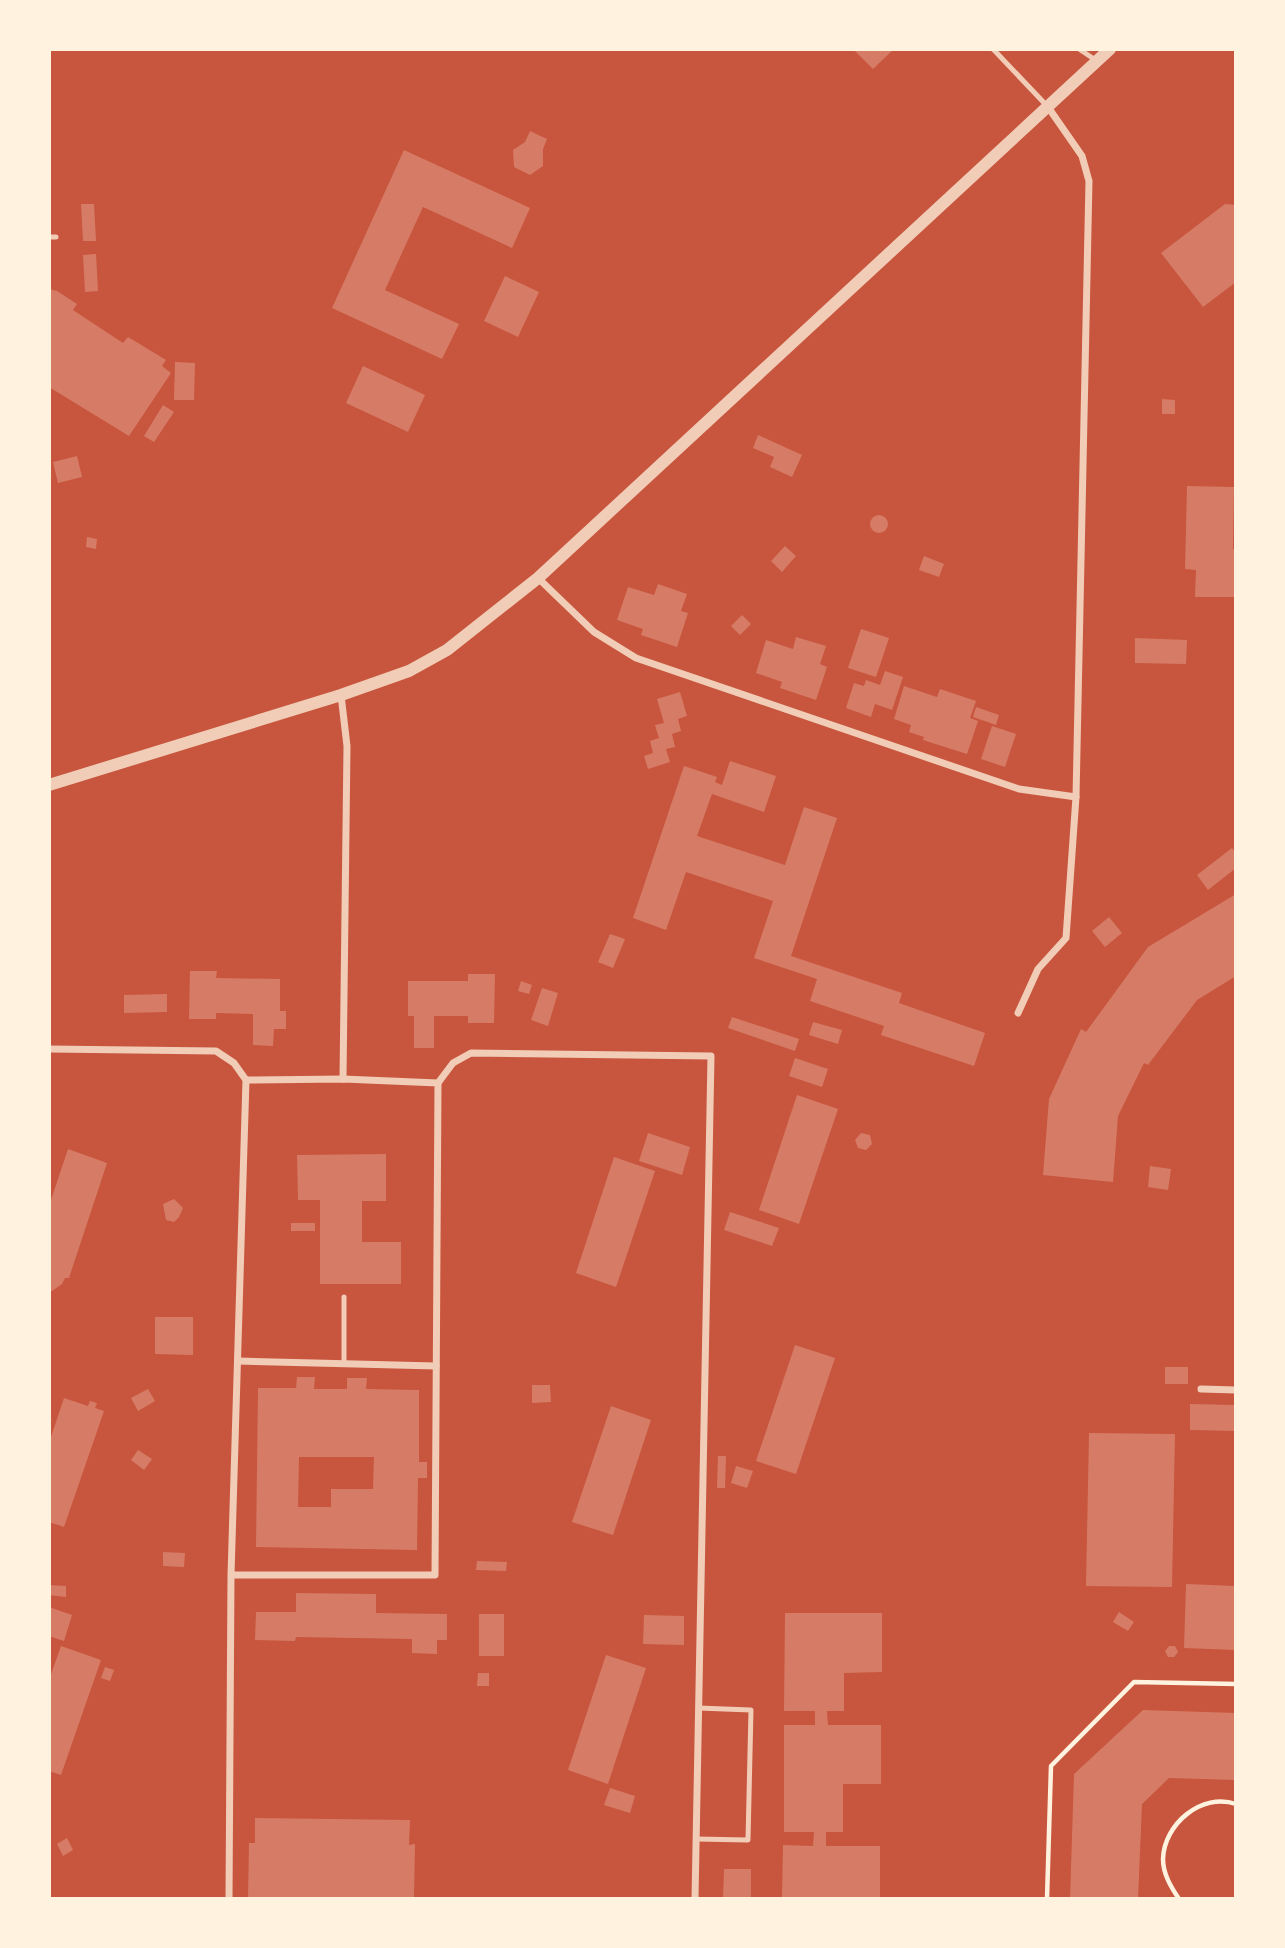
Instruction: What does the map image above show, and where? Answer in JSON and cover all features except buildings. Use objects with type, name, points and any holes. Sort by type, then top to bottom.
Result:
[{"type":"street","points":[[49,785],[341,695],[408,671],[447,650],[538,578],[1110,49]]},
{"type":"street","points":[[1018,1013],[1038,969],[1066,938],[1076,797],[1089,181],[1082,156],[1048,107]]},
{"type":"street","points":[[538,578],[594,632],[636,658],[1019,789],[1076,797]]},
{"type":"street","points":[[341,695],[347,746],[343,1079]]},
{"type":"street","points":[[49,1049],[216,1051],[234,1063],[246,1080],[231,1575],[229,1899]]},
{"type":"street","points":[[231,1575],[435,1575],[438,1083],[453,1063],[471,1054],[711,1056],[695,1899]]},
{"type":"street","points":[[246,1080],[343,1079],[438,1083]]},
{"type":"street","points":[[238,1362],[436,1366]]},
{"type":"street","points":[[1201,1389],[1236,1390]]},
{"type":"lane","points":[[993,49],[1048,107]]},
{"type":"lane","points":[[1079,49],[1097,61]]},
{"type":"lane","points":[[344,1297],[344,1364]]},
{"type":"lane","points":[[696,1839],[748,1840],[751,1710],[698,1709]]},
{"type":"path","points":[[1047,1899],[1051,1766],[1135,1682],[1236,1685]]},
{"type":"path","points":[[1179,1899],[1168,1883],[1163,1859],[1168,1835],[1183,1815],[1205,1804],[1229,1801],[1236,1804]]},
{"type":"path","points":[[1167,1899],[1174,1892]]}]
